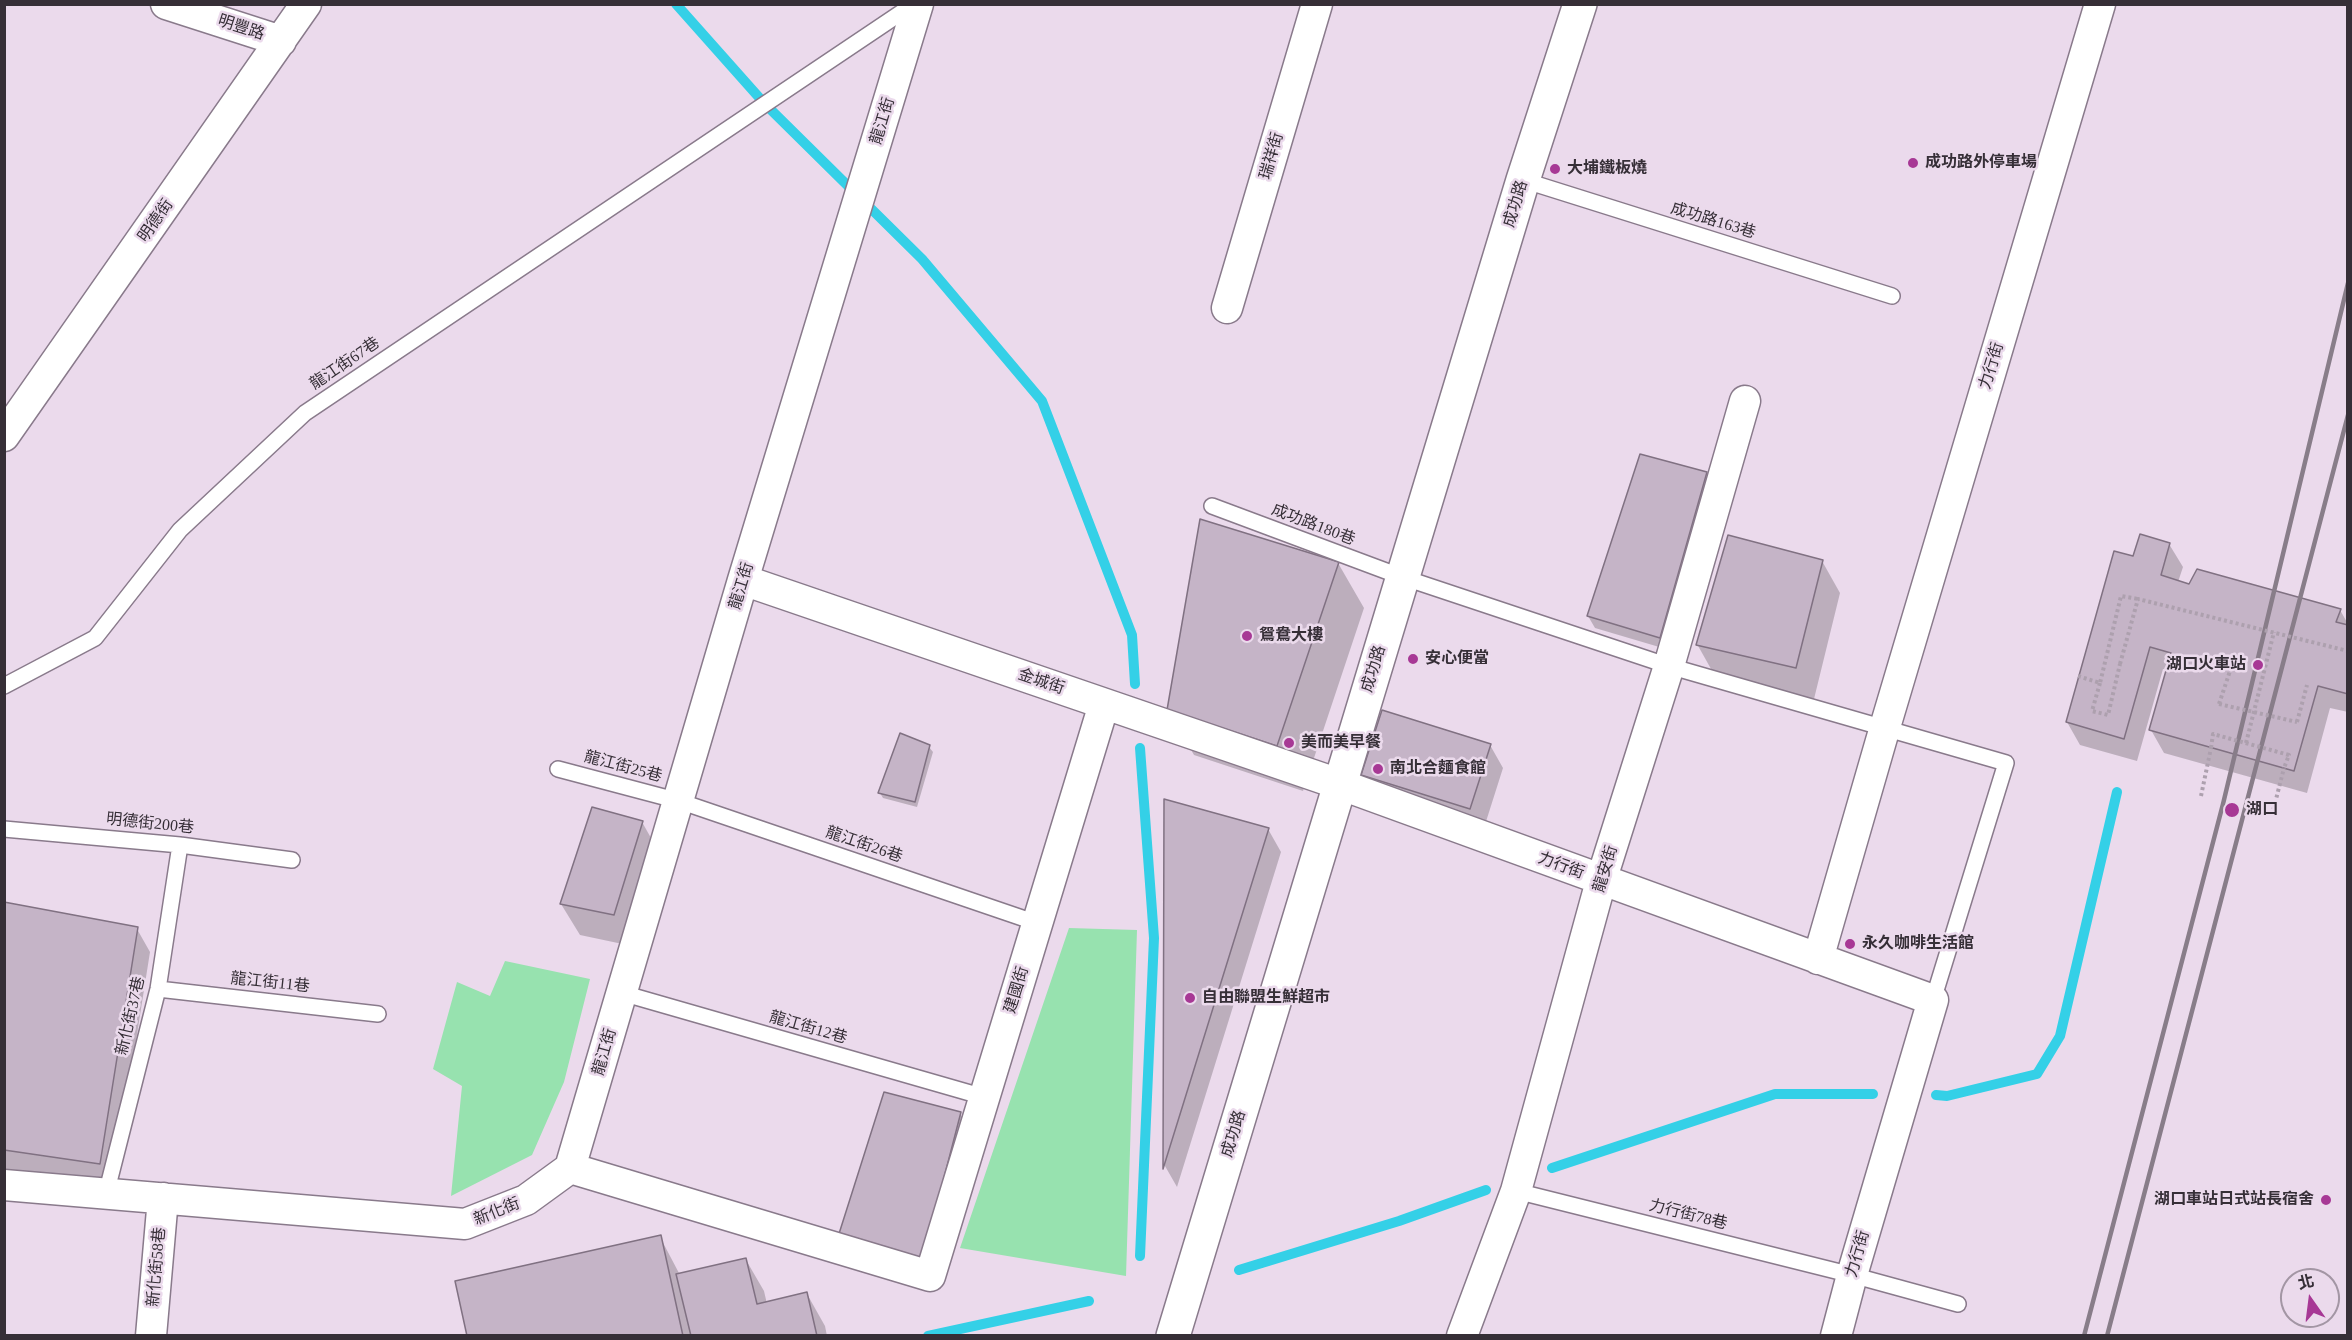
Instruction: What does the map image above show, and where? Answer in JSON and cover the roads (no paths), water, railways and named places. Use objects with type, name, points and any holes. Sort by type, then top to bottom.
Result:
[{"type":"street","name":"明豐路","points":[[166,4],[281,42]]},
{"type":"street","name":"明德街","points":[[10,420],[306,4]]},
{"type":"street","name":"龍江街","points":[[570,1168],[916,4]]},
{"type":"street","name":"瑞祥街","points":[[1227,308],[1317,4]]},
{"type":"street","name":"成功路","points":[[1173,1335],[1523,180],[1580,4]]},
{"type":"street","name":"力行街","points":[[1818,959],[2100,4]]},
{"type":"street","name":"龍安街","points":[[1462,1335],[1516,1191],[1601,881],[1669,666],[1745,401]]},
{"type":"street","name":"金城街","points":[[743,580],[1339,784]]},
{"type":"street","name":"建國街","points":[[570,1168],[930,1276],[1104,704]]},
{"type":"street","name":"力行街","points":[[1339,784],[1933,1000],[1836,1335]]},
{"type":"street","name":"新化街","points":[[4,1185],[465,1224],[526,1200],[570,1168]]},
{"type":"street","name":"新化街58巷","points":[[151,1335],[163,1198]]},
{"type":"lane","name":"龍江街67巷","points":[[4,686],[95,638],[180,531],[305,413],[916,4]]},
{"type":"lane","name":"成功路163巷","points":[[1523,180],[1892,296]]},
{"type":"lane","name":"成功路180巷","points":[[1212,506],[1402,577],[1669,666],[1885,727]]},
{"type":"lane","name":"力行街","points":[[1885,727],[2006,763],[1933,1000]]},
{"type":"lane","name":"龍江街25巷","points":[[558,769],[678,801]]},
{"type":"lane","name":"龍江街26巷","points":[[678,801],[1037,923]]},
{"type":"lane","name":"明德街200巷","points":[[4,829],[180,844],[292,860]]},
{"type":"lane","name":"新化街37巷","points":[[106,1194],[158,989],[180,844]]},
{"type":"lane","name":"龍江街11巷","points":[[158,989],[378,1014]]},
{"type":"lane","name":"龍江街12巷","points":[[622,993],[984,1097]]},
{"type":"lane","name":"力行街78巷","points":[[1516,1191],[1852,1275],[1958,1304]]},
{"type":"waterway","points":[[676,4],[764,103],[922,259],[1042,401],[1132,635],[1135,684]]},
{"type":"waterway","points":[[1140,748],[1154,938],[1140,1256]]},
{"type":"waterway","points":[[1936,1095],[1947,1096],[2037,1074],[2060,1036],[2117,792]]},
{"type":"waterway","points":[[1552,1168],[1775,1094],[1873,1094]]},
{"type":"waterway","points":[[1239,1270],[1399,1221],[1486,1190]]},
{"type":"waterway","points":[[928,1336],[1089,1301]]},
{"type":"railway","points":[[2084,1336],[2223,804],[2348,283]]},
{"type":"railway","points":[[2107,1336],[2348,415]]},
{"type":"place","name":"成功路外停車場","points":[[1913,163]]},
{"type":"place","name":"大埔鐵板燒","points":[[1555,169]]},
{"type":"place","name":"鴛鴦大樓","points":[[1247,636]]},
{"type":"place","name":"安心便當","points":[[1413,659]]},
{"type":"place","name":"湖口火車站","points":[[2258,665]]},
{"type":"place","name":"美而美早餐","points":[[1289,743]]},
{"type":"place","name":"南北合麵食館","points":[[1378,769]]},
{"type":"place","name":"湖口","points":[[2232,810]]},
{"type":"place","name":"永久咖啡生活館","points":[[1850,944]]},
{"type":"place","name":"自由聯盟生鮮超市","points":[[1190,998]]},
{"type":"place","name":"湖口車站日式站長宿舍","points":[[2326,1200]]}]
